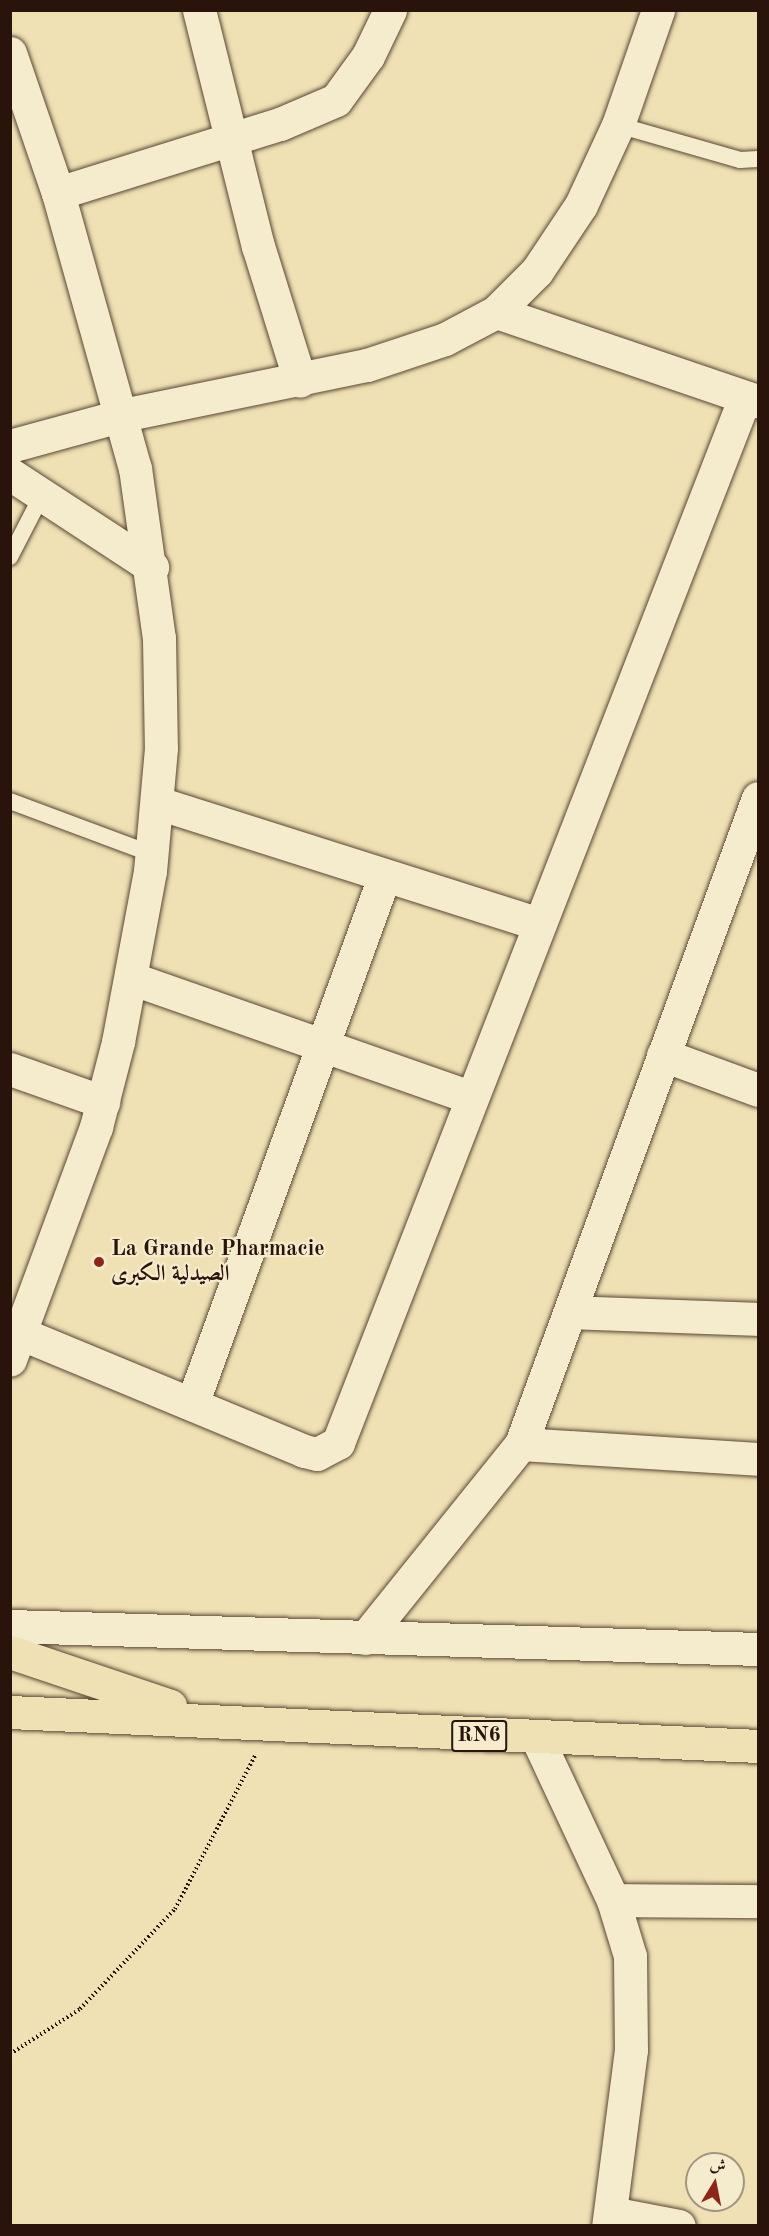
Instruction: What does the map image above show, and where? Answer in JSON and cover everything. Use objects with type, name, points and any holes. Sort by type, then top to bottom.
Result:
[{"type":"main road","name":"RN6","points":[[10,1652],[200,1717]]},
{"type":"main road","name":"RN6","points":[[10,1712],[200,1717],[537,1738],[759,1746]]},
{"type":"street","points":[[199,10],[230,138],[300,381]]},
{"type":"street","points":[[58,193],[230,138],[336,100],[368,56],[390,10]]},
{"type":"street","points":[[10,446],[123,415],[300,381],[418,350],[496,312],[559,242],[618,125],[658,10]]},
{"type":"street","points":[[10,54],[58,193],[123,415],[152,567],[160,688],[158,803],[133,979],[103,1102],[14,1341],[192,1404],[304,1451],[331,1450],[344,1430],[539,924],[752,399],[496,312]]},
{"type":"street","points":[[10,474],[152,567]]},
{"type":"street","points":[[365,1638],[521,1444],[759,798]]},
{"type":"street","points":[[158,803],[384,877],[539,924]]},
{"type":"street","points":[[192,1404],[321,1041],[384,877]]},
{"type":"street","points":[[133,979],[321,1041],[472,1098]]},
{"type":"street","points":[[663,1055],[759,1090]]},
{"type":"street","points":[[10,1069],[103,1102]]},
{"type":"street","points":[[570,1312],[759,1319]]},
{"type":"street","points":[[521,1444],[759,1459]]},
{"type":"street","points":[[10,1626],[759,1649]]},
{"type":"street","points":[[537,1738],[613,1900],[630,1956],[633,1996],[610,2219],[679,2226]]},
{"type":"street","points":[[613,1900],[759,1901]]},
{"type":"lane","points":[[618,125],[740,160],[759,159]]},
{"type":"lane","points":[[10,557],[42,495]]},
{"type":"lane","points":[[10,801],[152,854]]},
{"type":"path","points":[[10,2054],[80,2009],[175,1909],[272,1723]]},
{"type":"place","name":"La Grande Pharmacie الصيدلية الكبرى","points":[[99,1262]]}]
